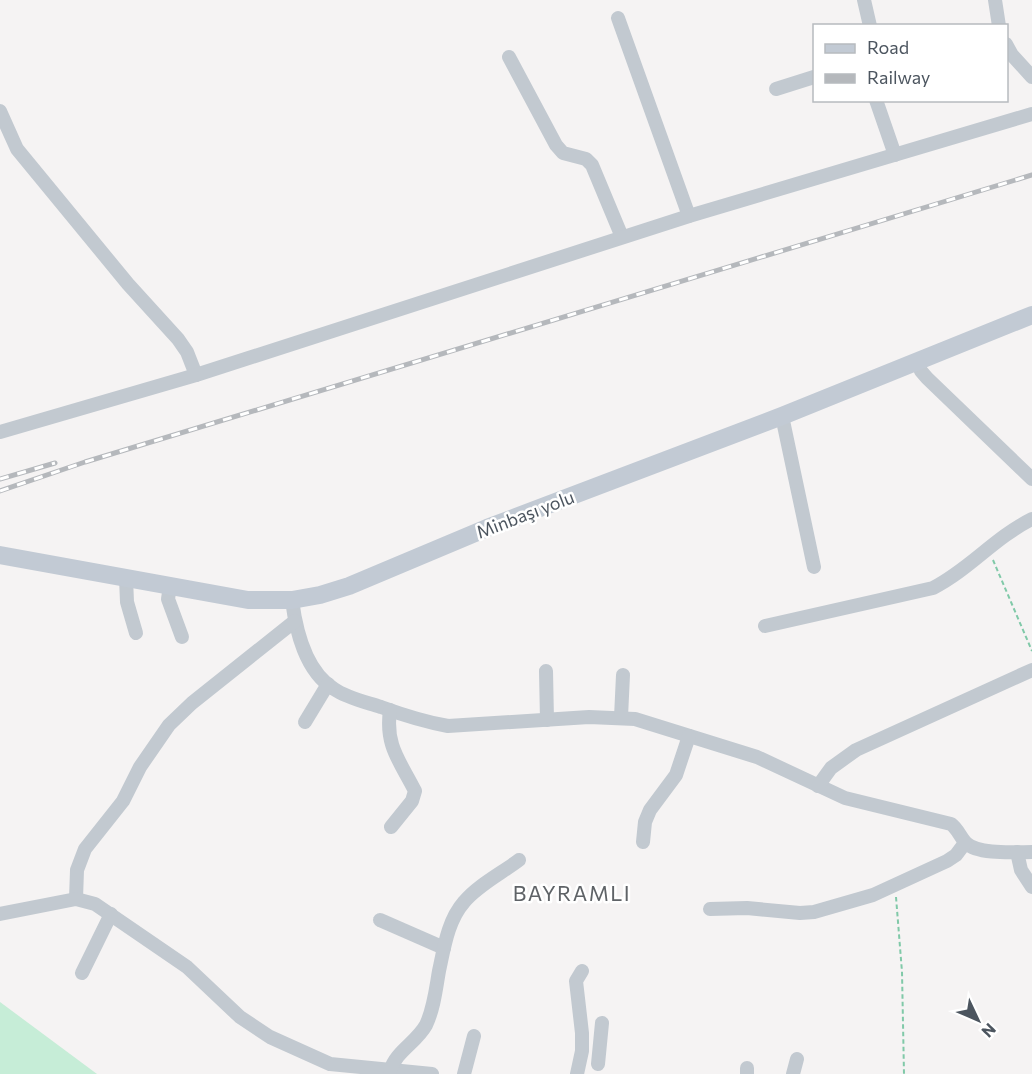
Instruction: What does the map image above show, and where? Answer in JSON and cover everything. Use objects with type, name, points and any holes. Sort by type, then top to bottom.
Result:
[{"type":"street","points":[[864,0],[870,24]]},
{"type":"street","points":[[995,0],[999,24]]},
{"type":"street","points":[[618,18],[689,216]]},
{"type":"street","points":[[1008,48],[1032,77]]},
{"type":"street","points":[[509,57],[556,145],[563,153],[586,159],[592,165],[622,237]]},
{"type":"street","points":[[776,89],[813,77]]},
{"type":"street","points":[[877,102],[895,155]]},
{"type":"street","points":[[0,111],[18,149],[128,284],[188,351],[196,375]]},
{"type":"street","points":[[0,432],[196,375],[689,216],[1032,114]]},
{"type":"street","name":"Minbaşı yolu","points":[[0,555],[248,600],[292,600],[320,595],[349,586],[487,528],[782,416],[1032,315]]},
{"type":"street","points":[[918,361],[921,371],[927,378],[1032,479]]},
{"type":"street","points":[[782,416],[814,567]]},
{"type":"street","points":[[765,626],[933,588],[947,581],[1006,534],[1032,519]]},
{"type":"street","points":[[126,578],[127,602],[136,633]]},
{"type":"street","points":[[170,586],[168,600],[182,637]]},
{"type":"street","points":[[292,600],[294,621],[308,659],[321,678],[344,694],[390,710],[448,726],[621,717],[647,722],[757,757],[818,786],[865,804],[951,824],[965,843],[978,849],[1032,852]]},
{"type":"street","points":[[76,899],[77,870],[85,849],[123,801],[140,767],[169,725],[192,703],[294,621]]},
{"type":"street","points":[[818,786],[831,768],[856,750],[1032,670]]},
{"type":"street","points":[[546,671],[548,720]]},
{"type":"street","points":[[621,717],[623,675]]},
{"type":"street","points":[[305,722],[328,684]]},
{"type":"street","points":[[390,710],[387,727],[390,743],[415,791],[412,801],[392,827]]},
{"type":"street","points":[[643,843],[645,822],[650,810],[676,775],[689,736]]},
{"type":"street","points":[[710,909],[747,908],[779,913],[807,913],[873,894],[947,861],[956,855],[965,843]]},
{"type":"street","points":[[1017,852],[1021,870],[1032,887]]},
{"type":"street","points":[[390,1071],[399,1053],[418,1037],[426,1023],[431,1011],[444,948],[458,910],[469,896],[519,860]]},
{"type":"street","points":[[0,914],[76,899],[95,904],[187,967],[240,1017],[270,1037],[329,1069],[432,1074]]},
{"type":"street","points":[[81,973],[111,914]]},
{"type":"street","points":[[380,920],[444,948]]},
{"type":"street","points":[[582,971],[576,981],[582,1033],[578,1068],[598,1069],[602,1023]]},
{"type":"street","points":[[464,1074],[474,1036]]},
{"type":"street","points":[[793,1074],[797,1059]]},
{"type":"path","points":[[985,551],[998,569],[1032,651]]},
{"type":"path","points":[[892,885],[897,898],[904,1074]]},
{"type":"green space","points":[[0,1002],[97,1074],[0,1074]]},
{"type":"railway","points":[[0,491],[85,462],[1032,175]]},
{"type":"railway","points":[[0,479],[55,463]]},
{"type":"district","name":"BAYRAMLI","points":[[572,892]]}]
